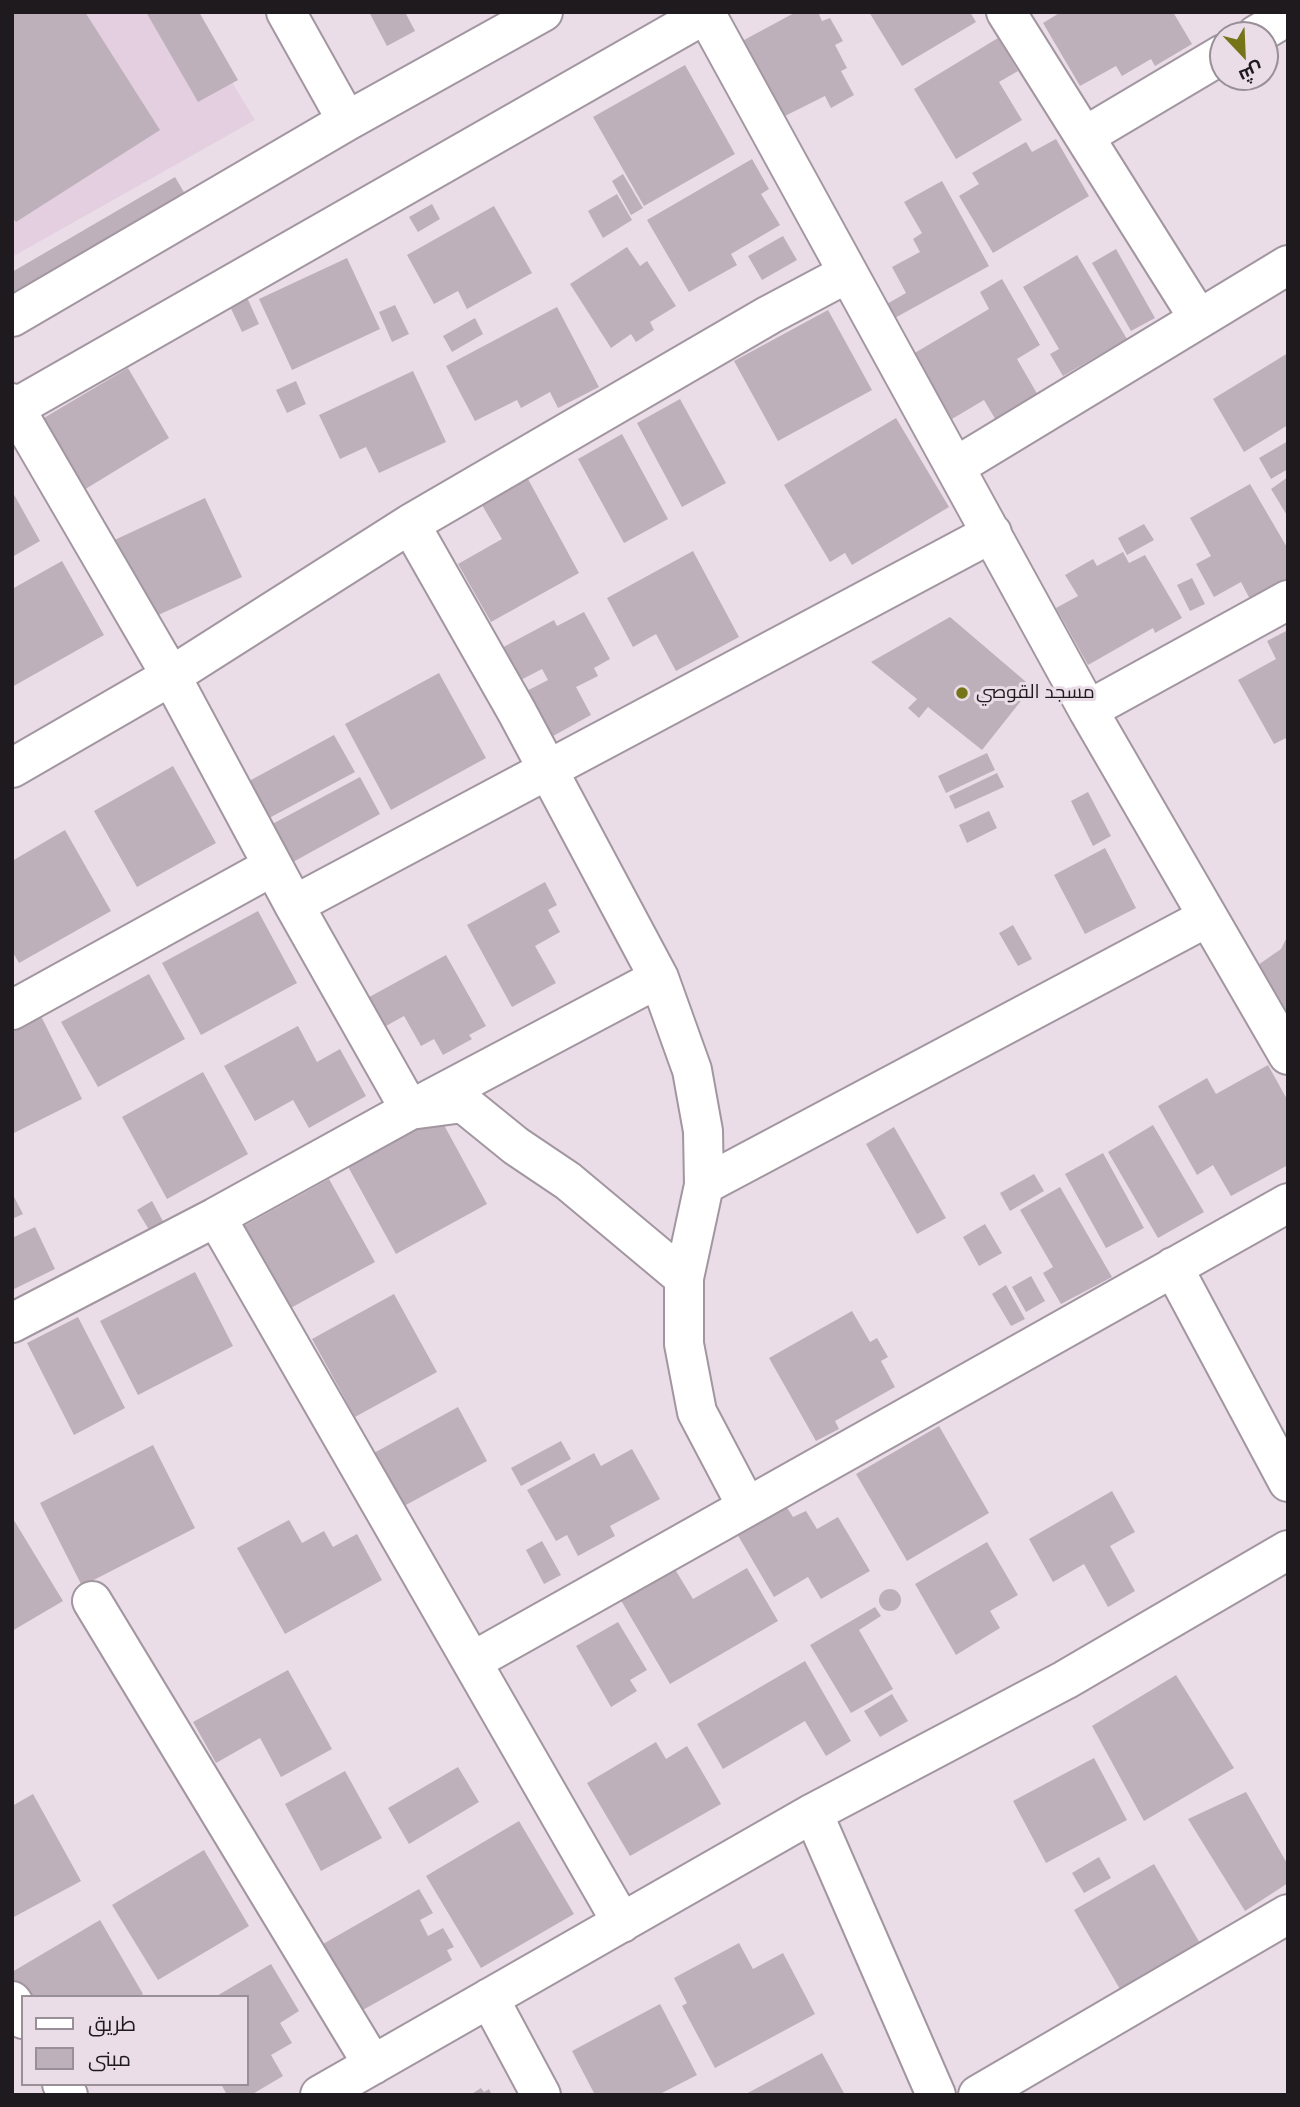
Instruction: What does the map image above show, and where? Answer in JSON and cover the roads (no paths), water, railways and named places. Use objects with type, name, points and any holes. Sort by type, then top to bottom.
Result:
[{"type":"street","points":[[286,12],[347,121]]},
{"type":"street","points":[[12,317],[347,121],[543,12]]},
{"type":"street","points":[[1006,12],[1199,319]]},
{"type":"street","points":[[410,1110],[294,905],[171,676],[14,406],[707,13],[1088,710],[1206,918],[1288,1055]]},
{"type":"street","points":[[1288,25],[1277,35],[1288,52]]},
{"type":"street","points":[[1085,136],[1209,62]]},
{"type":"street","points":[[955,467],[1288,265]]},
{"type":"street","points":[[12,768],[171,676],[411,524],[769,315],[848,273]]},
{"type":"street","points":[[411,524],[548,770],[659,978],[692,1070],[703,1131],[704,1185],[684,1278],[684,1344],[697,1412],[747,1507]]},
{"type":"street","points":[[294,905],[992,533]]},
{"type":"street","points":[[1088,710],[1288,600]]},
{"type":"street","points":[[12,1010],[273,866]]},
{"type":"street","points":[[704,1185],[1206,918]]},
{"type":"street","points":[[12,1323],[216,1217],[659,978]]},
{"type":"street","points":[[410,1110],[463,1103],[516,1146],[587,1197],[684,1278]]},
{"type":"street","points":[[473,1661],[1288,1203]]},
{"type":"street","points":[[216,1217],[622,1923]]},
{"type":"street","points":[[1173,1268],[1288,1482]]},
{"type":"street","points":[[320,2095],[813,1813],[1065,1680],[1288,1550]]},
{"type":"street","points":[[92,1601],[373,2064]]},
{"type":"street","points":[[813,1813],[936,2095]]},
{"type":"street","points":[[978,2095],[1288,1914]]},
{"type":"street","points":[[489,1998],[541,2095]]},
{"type":"place","name":"مسجد القوصي","points":[[962,693]]}]
